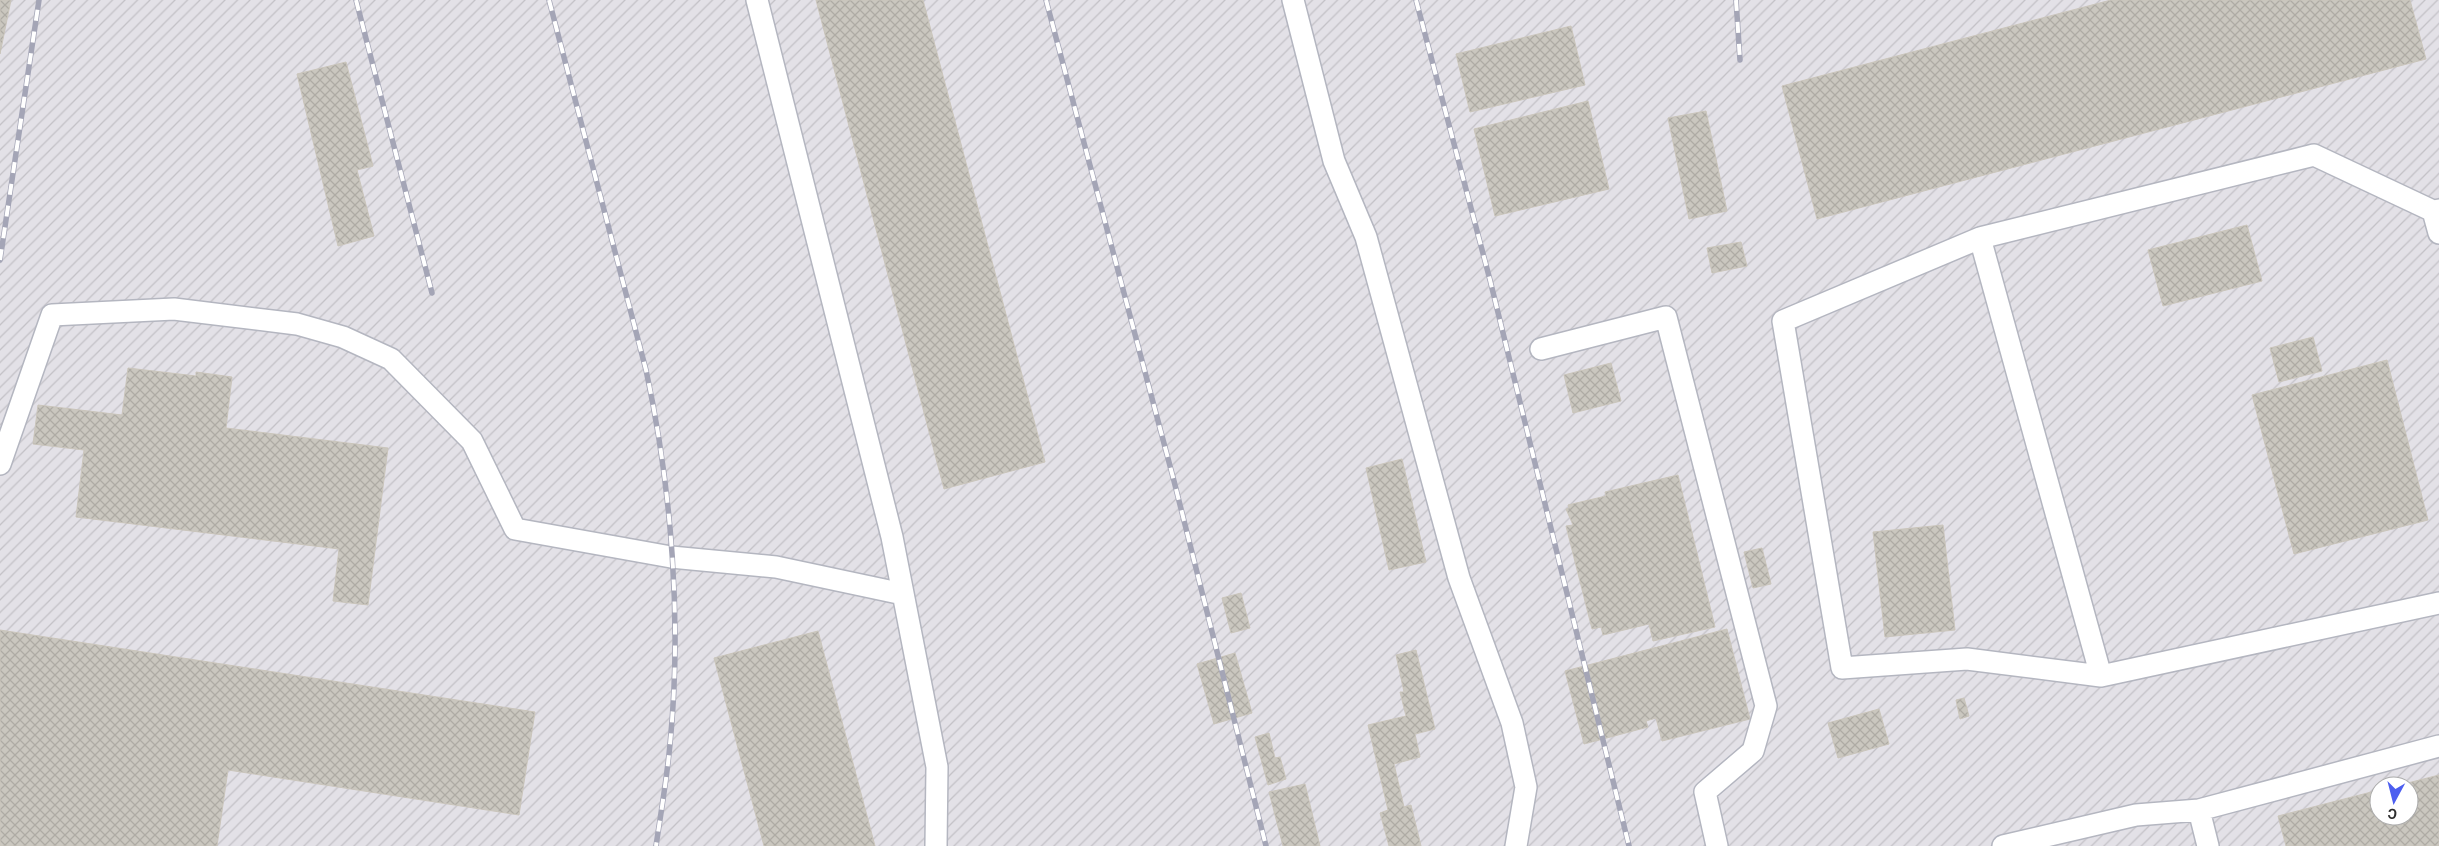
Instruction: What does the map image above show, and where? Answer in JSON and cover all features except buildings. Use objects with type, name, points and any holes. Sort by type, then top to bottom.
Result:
[{"type":"lane","points":[[757,0],[892,538],[937,767],[936,846]]},
{"type":"lane","points":[[1293,0],[1334,161],[1366,237],[1459,578],[1512,723],[1526,787],[1516,846]]},
{"type":"lane","points":[[2439,233],[2436,210],[2314,155],[1980,238],[1783,321],[1842,668],[1968,659],[2101,676],[2439,603]]},
{"type":"lane","points":[[1980,238],[2101,676]]},
{"type":"lane","points":[[0,464],[52,315],[174,309],[297,324],[343,338],[391,359],[472,441],[515,529],[671,556],[776,567],[903,594]]},
{"type":"lane","points":[[1541,349],[1666,317],[1766,706],[1753,751],[1705,792],[1717,846]]},
{"type":"lane","points":[[2003,846],[2136,815],[2199,810],[2439,746]]},
{"type":"lane","points":[[2199,810],[2208,846]]},
{"type":"shaded area","points":[[0,0],[2439,0],[2439,846],[0,846]]},
{"type":"railway","points":[[0,260],[39,0]]},
{"type":"railway","points":[[356,0],[432,293]]},
{"type":"railway","points":[[549,0],[646,370],[655,416],[668,509],[675,604],[675,651],[670,744],[656,846]]},
{"type":"railway","points":[[1046,0],[1174,481],[1266,846]]},
{"type":"railway","points":[[1416,0],[1490,280],[1629,846]]},
{"type":"railway","points":[[1736,0],[1740,60]]}]
